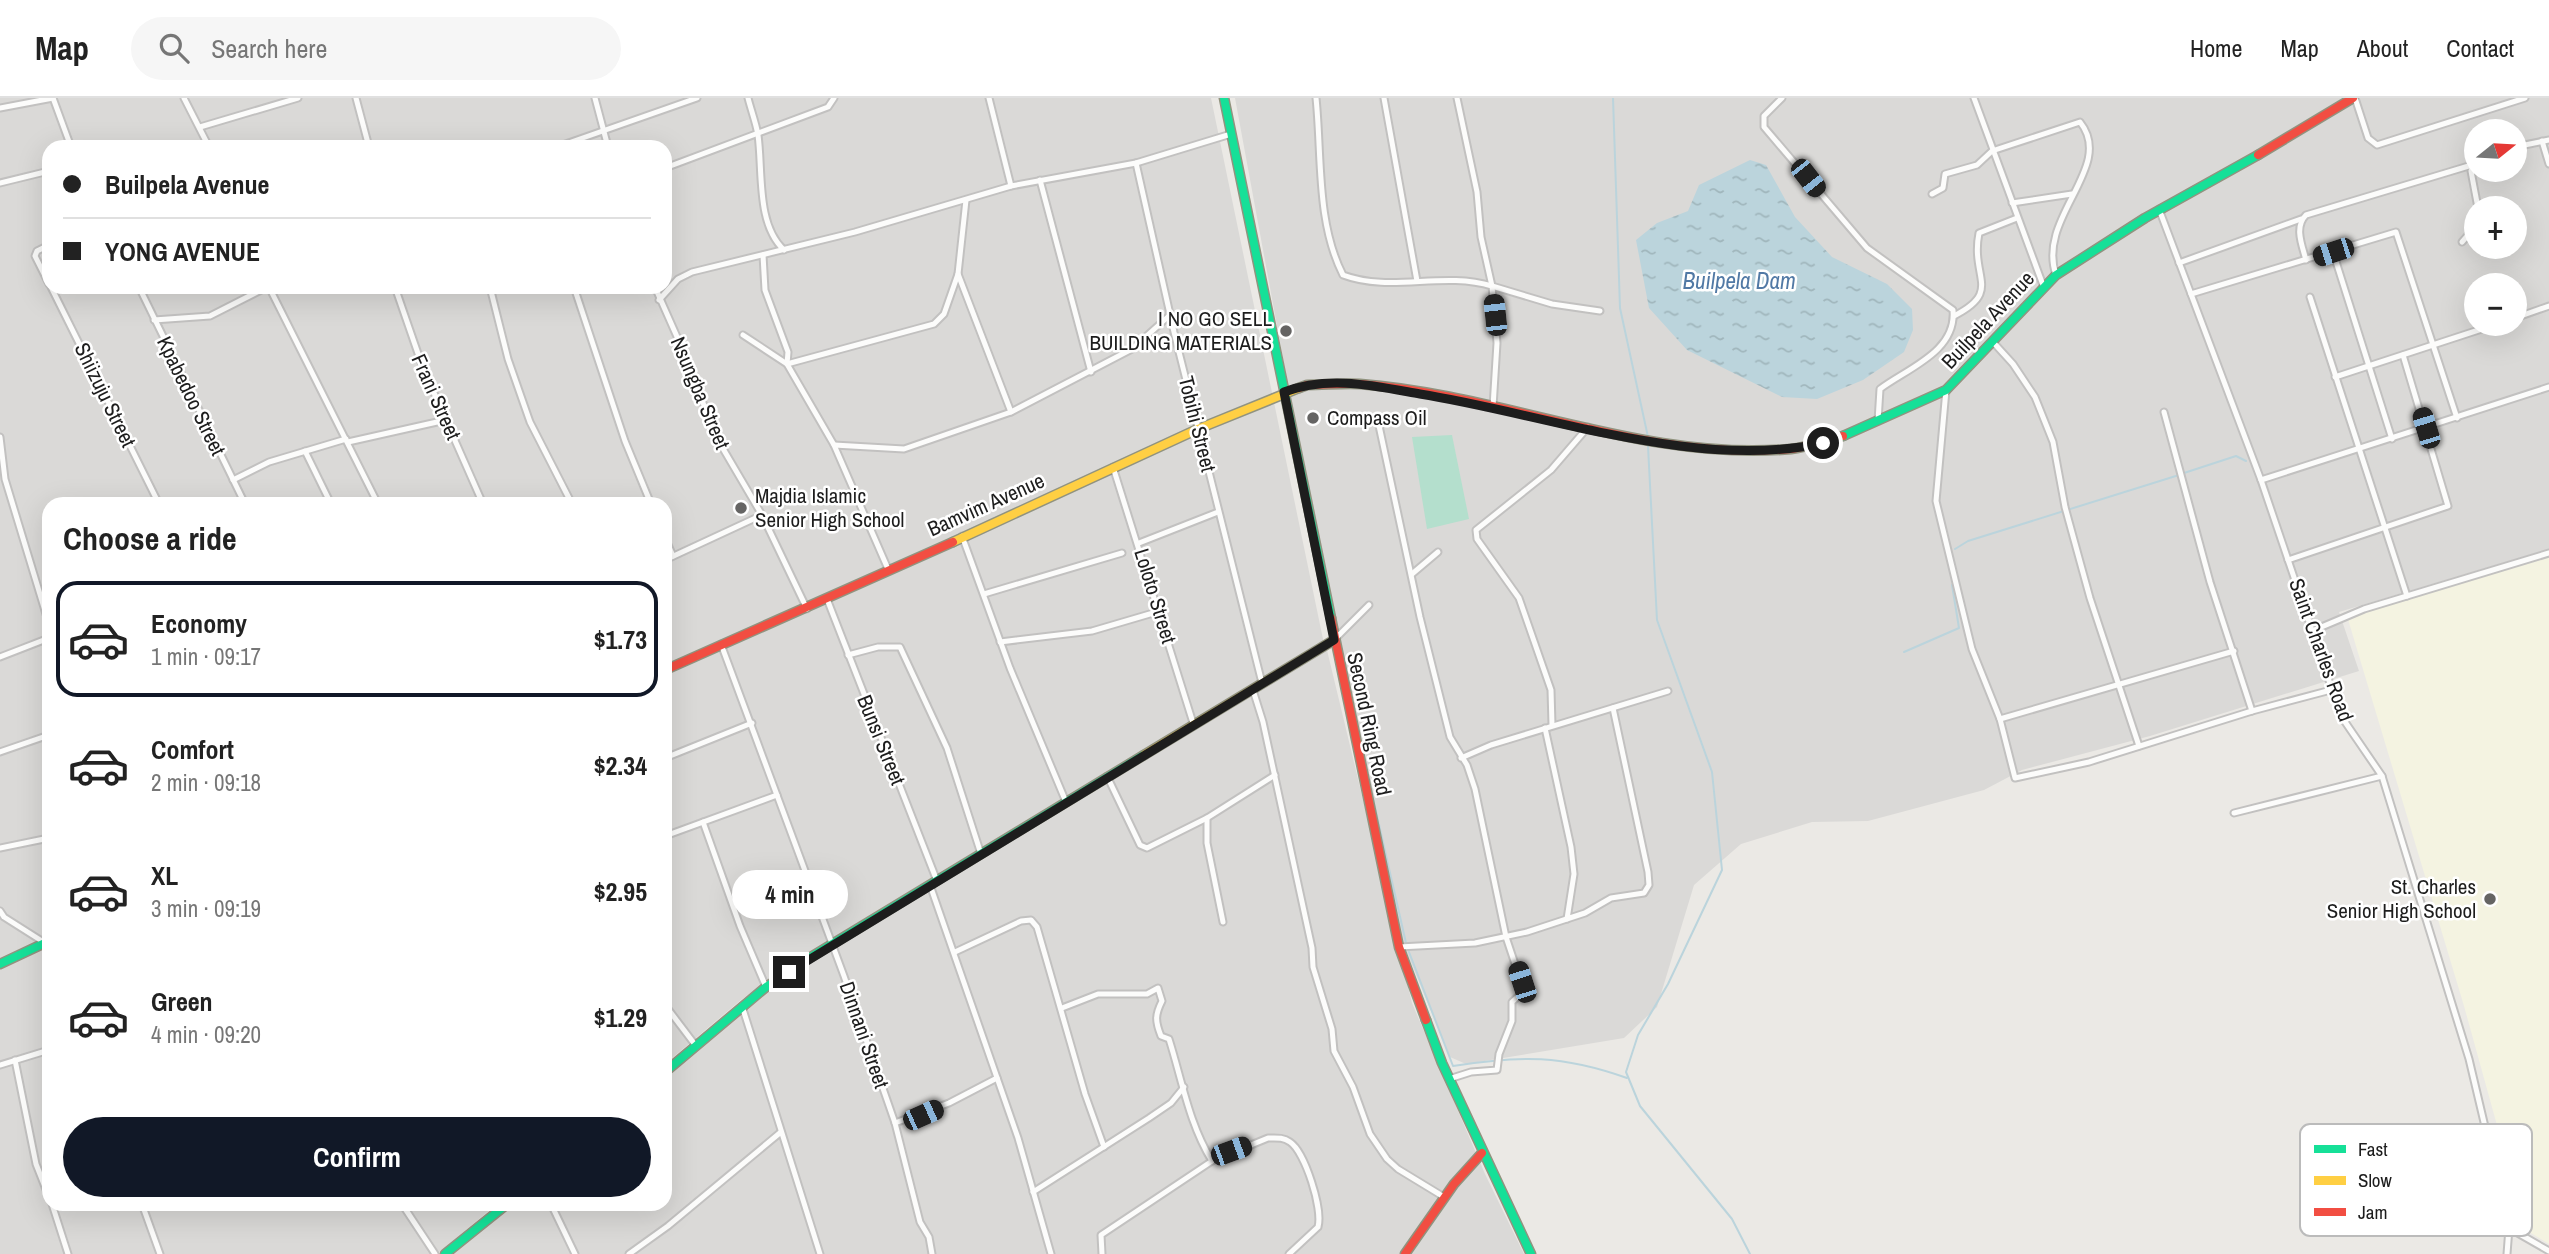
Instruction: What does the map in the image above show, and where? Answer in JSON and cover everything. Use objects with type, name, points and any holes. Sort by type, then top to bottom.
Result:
[{"type":"street","points":[[0,108],[53,98],[68,140]]},
{"type":"street","points":[[184,98],[206,140]]},
{"type":"street","points":[[200,127],[298,98]]},
{"type":"street","points":[[356,98],[367,140]]},
{"type":"street","points":[[595,98],[606,140]]},
{"type":"street","points":[[578,140],[697,98]]},
{"type":"street","points":[[748,98],[757,133],[762,192],[772,236],[784,250]]},
{"type":"street","points":[[672,165],[828,107],[834,98]]},
{"type":"street","points":[[989,98],[1011,187]]},
{"type":"street","name":"Second Ring Road","points":[[1224,98],[1399,947],[1421,1012],[1449,1079],[1531,1254]]},
{"type":"street","points":[[1316,98],[1320,174],[1332,244],[1343,275],[1373,284],[1460,279],[1552,304],[1600,311]]},
{"type":"street","points":[[1384,98],[1418,281]]},
{"type":"street","points":[[1457,98],[1477,192],[1481,237],[1492,286],[1497,343],[1493,407]]},
{"type":"street","points":[[1782,98],[1764,116],[1764,127],[1867,247],[1913,282],[1949,304],[1954,316]]},
{"type":"street","points":[[1974,98],[2043,285]]},
{"type":"street","points":[[2354,98],[2368,138],[2377,145],[2525,98]]},
{"type":"street","name":"Builpela Avenue","points":[[1284,392],[1307,385],[1346,382],[1493,407],[1650,441],[1708,449],[1793,449],[1823,443],[1878,423],[1946,390],[2043,285],[2056,275],[2159,209],[2216,180],[2354,98]]},
{"type":"street","points":[[1932,194],[1943,188],[1945,174],[1977,165],[1992,151],[2080,122],[2086,136],[2090,162],[2053,240],[2051,261],[2056,275]]},
{"type":"street","points":[[672,287],[684,275],[1011,187],[1136,163],[1231,134]]},
{"type":"street","points":[[2527,144],[2549,140]]},
{"type":"street","points":[[2542,141],[2549,164]]},
{"type":"street","name":"Tobihi Street","points":[[1136,163],[1170,316],[1262,683]]},
{"type":"street","points":[[2179,263],[2302,219],[2314,212],[2464,167]]},
{"type":"street","points":[[0,183],[42,173]]},
{"type":"street","points":[[1040,180],[1091,372]]},
{"type":"street","points":[[2012,203],[2073,194]]},
{"type":"street","points":[[787,364],[934,324],[944,314],[958,274],[966,200]]},
{"type":"street","name":"Saint Charles Road","points":[[2159,209],[2261,480],[2341,716],[2382,776],[2469,1059],[2484,1124]]},
{"type":"street","points":[[1878,423],[1880,389],[1925,361],[1943,342],[1954,316],[1973,306],[1980,298],[1976,252],[1980,231],[2017,219]]},
{"type":"street","points":[[2302,219],[2299,230],[2306,260]]},
{"type":"street","points":[[2191,294],[2391,233],[2400,235],[2457,418]]},
{"type":"street","name":"Shiizuju Street","points":[[42,248],[34,256],[42,271]]},
{"type":"street","points":[[2333,252],[2392,439]]},
{"type":"street","points":[[763,255],[765,290],[789,352],[787,364]]},
{"type":"street","points":[[958,274],[1011,412]]},
{"type":"street","name":"Shiizuju Street","points":[[54,294],[156,497]]},
{"type":"street","name":"Kpabedoo Street","points":[[142,294],[242,497]]},
{"type":"street","points":[[154,320],[210,316],[254,294]]},
{"type":"street","points":[[272,294],[375,497]]},
{"type":"street","name":"Frani Street","points":[[397,294],[414,346],[480,497]]},
{"type":"street","points":[[492,294],[508,359],[530,422],[568,497]]},
{"type":"street","points":[[576,294],[621,429],[648,497]]},
{"type":"street","name":"Nsungba Street","points":[[657,294],[687,357],[715,435],[762,515],[807,609]]},
{"type":"street","points":[[659,300],[665,294]]},
{"type":"street","points":[[2310,297],[2407,596]]},
{"type":"street","points":[[2527,314],[2549,306]]},
{"type":"street","points":[[834,445],[904,449],[1011,412],[1132,349],[1170,316]]},
{"type":"street","points":[[743,335],[787,364],[834,445],[888,569]]},
{"type":"street","points":[[2335,377],[2464,336]]},
{"type":"street","points":[[1993,342],[2013,363],[2035,397],[2053,442],[2066,510],[2139,746]]},
{"type":"street","points":[[2288,560],[2448,506],[2403,355]]},
{"type":"street","points":[[2261,480],[2549,387]]},
{"type":"street","points":[[1946,390],[1936,501],[1972,649],[2000,719],[2018,779],[2331,690]]},
{"type":"street","name":"Bamvim Avenue","points":[[672,667],[807,609],[888,569],[1284,392]]},
{"type":"street","points":[[2164,412],[2183,473],[2210,582],[2252,711]]},
{"type":"street","points":[[233,480],[255,467],[305,451],[446,420]]},
{"type":"street","points":[[1378,421],[1450,737],[1467,765],[1483,821],[1506,937],[1524,990],[1513,1002],[1511,1021],[1499,1054],[1500,1064],[1493,1072],[1471,1072],[1449,1079]]},
{"type":"street","points":[[1552,726],[1551,690],[1519,598],[1477,539],[1476,530],[1551,470],[1588,427]]},
{"type":"street","points":[[0,437],[5,479],[42,601]]},
{"type":"street","points":[[305,451],[328,497]]},
{"type":"street","name":"Loloto Street","points":[[1113,467],[1139,543],[1194,726]]},
{"type":"street","points":[[1139,543],[1218,512]]},
{"type":"street","points":[[673,556],[762,515]]},
{"type":"street","points":[[962,536],[1000,642],[1048,764],[1066,802]]},
{"type":"street","points":[[1412,574],[1438,552]]},
{"type":"street","points":[[984,594],[1122,553]]},
{"type":"street","points":[[2312,631],[2364,609],[2549,553]]},
{"type":"street","name":"Bunsi Street","points":[[827,599],[933,883],[997,1077],[1051,1254]]},
{"type":"street","points":[[672,1066],[766,987],[832,944],[1334,640],[1369,605]]},
{"type":"street","points":[[1000,642],[1092,631],[1160,611]]},
{"type":"street","points":[[0,657],[42,641]]},
{"type":"street","name":"Dinnani Street","points":[[721,644],[752,723],[895,1123],[920,1222],[929,1237],[932,1254]]},
{"type":"street","points":[[848,655],[878,647],[900,647],[947,748],[981,854]]},
{"type":"street","points":[[2000,719],[2234,651]]},
{"type":"street","points":[[1253,690],[1275,775],[1312,948],[1313,967],[1337,1059],[1353,1087],[1370,1135],[1387,1159],[1444,1197]]},
{"type":"street","points":[[1461,758],[1545,728],[1668,691]]},
{"type":"street","points":[[1399,947],[1451,946],[1506,937],[1595,909],[1611,898],[1644,892],[1649,885],[1637,809],[1613,708]]},
{"type":"street","points":[[672,755],[752,723]]},
{"type":"street","points":[[1545,728],[1571,847],[1574,874],[1567,919]]},
{"type":"street","points":[[0,752],[42,737]]},
{"type":"street","points":[[1107,776],[1143,848],[1206,818],[1275,775]]},
{"type":"street","points":[[2234,813],[2382,776]]},
{"type":"street","points":[[672,833],[778,795]]},
{"type":"street","points":[[1206,818],[1206,843],[1223,922]]},
{"type":"street","points":[[703,822],[740,926],[766,987]]},
{"type":"street","points":[[0,848],[42,839]]},
{"type":"street","points":[[0,911],[4,917],[42,939]]},
{"type":"street","points":[[955,952],[1021,921],[1031,920],[1037,927],[1085,1094],[1104,1147]]},
{"type":"street","points":[[0,964],[42,944]]},
{"type":"street","points":[[1062,1008],[1098,994],[1147,994],[1158,988],[1162,1001],[1156,1014],[1157,1025],[1161,1036],[1169,1039],[1192,1122],[1212,1161]]},
{"type":"street","points":[[742,1006],[820,1254]]},
{"type":"street","points":[[672,1014],[696,1046]]},
{"type":"street","points":[[0,1065],[42,1052]]},
{"type":"street","points":[[15,1060],[36,1164],[42,1179]]},
{"type":"street","points":[[895,1123],[948,1103],[997,1077]]},
{"type":"street","points":[[1033,1192],[1171,1103],[1184,1087]]},
{"type":"street","points":[[629,1254],[668,1226],[780,1132]]},
{"type":"street","points":[[1102,1254],[1099,1239],[1105,1230],[1212,1161],[1268,1138],[1284,1139],[1294,1146],[1317,1199],[1320,1219],[1318,1227],[1289,1254]]},
{"type":"street","points":[[1405,1254],[1444,1197],[1482,1153]]},
{"type":"street","points":[[54,1211],[68,1254]]},
{"type":"street","points":[[145,1211],[160,1254]]},
{"type":"street","points":[[406,1211],[435,1254]]},
{"type":"street","points":[[444,1254],[498,1211]]},
{"type":"street","points":[[554,1211],[575,1254]]},
{"type":"street","name":"Saint Charles Road","points":[[2507,1254],[2508,1236]]},
{"type":"street","points":[[2523,1236],[2549,1251]]},
{"type":"shaded area","points":[[0,98],[1211,98],[1324,644],[793,962],[741,1000],[672,1058],[672,497],[42,497],[42,1211],[489,1211],[437,1254],[0,1254]]},
{"type":"shaded area","points":[[1235,98],[2549,98],[2549,549],[2339,612],[2359,671],[2150,736],[2022,770],[1984,790],[1868,821],[1812,822],[1741,844],[1694,885],[1657,1007],[1624,1038],[1466,1064],[1450,1057],[1398,931],[1323,575]]},
{"type":"shaded area","name":"St. Charles Senior High School","points":[[2549,555],[2549,1244],[2532,1234],[2532,1124],[2497,1124],[2347,616]]},
{"type":"shaded area","points":[[1326,646],[1412,1003],[1485,1174],[1524,1254],[451,1254],[502,1211],[672,1211],[672,1068],[766,990]]},
{"type":"green space","points":[[1452,435],[1469,519],[1427,529],[1412,437]]},
{"type":"water","name":"Builpela Dam","points":[[1750,160],[1766,165],[1795,217],[1832,257],[1887,284],[1912,309],[1913,330],[1904,352],[1863,380],[1817,399],[1782,397],[1687,350],[1649,308],[1636,240],[1657,223],[1688,211],[1699,185]]},
{"type":"waterway","points":[[1613,98],[1620,308],[1648,437]]},
{"type":"waterway","points":[[1648,446],[1657,620],[1712,772],[1722,870],[1668,984],[1638,1035],[1626,1072],[1640,1106],[1732,1219],[1750,1254]]},
{"type":"waterway","points":[[2184,473],[2236,456],[2246,461]]},
{"type":"waterway","points":[[1955,549],[1968,541],[2179,475]]},
{"type":"waterway","points":[[1904,652],[1959,628],[1952,585]]},
{"type":"waterway","points":[[1362,750],[1406,943]]},
{"type":"waterway","points":[[1409,952],[1453,1066],[1500,1060],[1541,1059],[1582,1065],[1627,1078]]},
{"type":"traffic: fast","points":[[1224,98],[1331,618]]},
{"type":"traffic: fast","points":[[1843,436],[1946,390],[2056,275],[2145,218],[2258,155]]},
{"type":"traffic: fast","points":[[672,1066],[766,987],[811,957],[1144,755]]},
{"type":"traffic: fast","points":[[0,964],[42,944]]},
{"type":"traffic: fast","points":[[1426,1020],[1442,1063],[1531,1254]]},
{"type":"traffic: fast","points":[[445,1254],[498,1211]]},
{"type":"traffic: slow","points":[[953,542],[1198,429],[1299,388]]},
{"type":"traffic: slow","points":[[1144,755],[1334,640]]},
{"type":"traffic: jam","points":[[2258,155],[2353,98]]},
{"type":"traffic: jam","points":[[1299,388],[1307,385],[1354,384],[1414,390],[1575,426],[1682,446],[1736,450],[1791,449],[1843,436]]},
{"type":"traffic: jam","points":[[672,667],[953,542]]},
{"type":"traffic: jam","points":[[1331,618],[1399,947],[1426,1020]]},
{"type":"traffic: jam","points":[[1405,1254],[1454,1184],[1482,1153]]},
{"type":"place","name":"I NO GO SELL BUILDING MATERIALS","points":[[1286,331]]},
{"type":"place","name":"Compass Oil","points":[[1313,418]]},
{"type":"place","name":"Majdia Islamic Senior High School","points":[[741,508]]},
{"type":"place","name":"St. Charles Senior High School","points":[[2490,899]]},
{"type":"route","points":[[789,972],[1334,640],[1284,392],[1307,385],[1346,382],[1474,402],[1654,442],[1708,449],[1780,450],[1823,443]]}]
